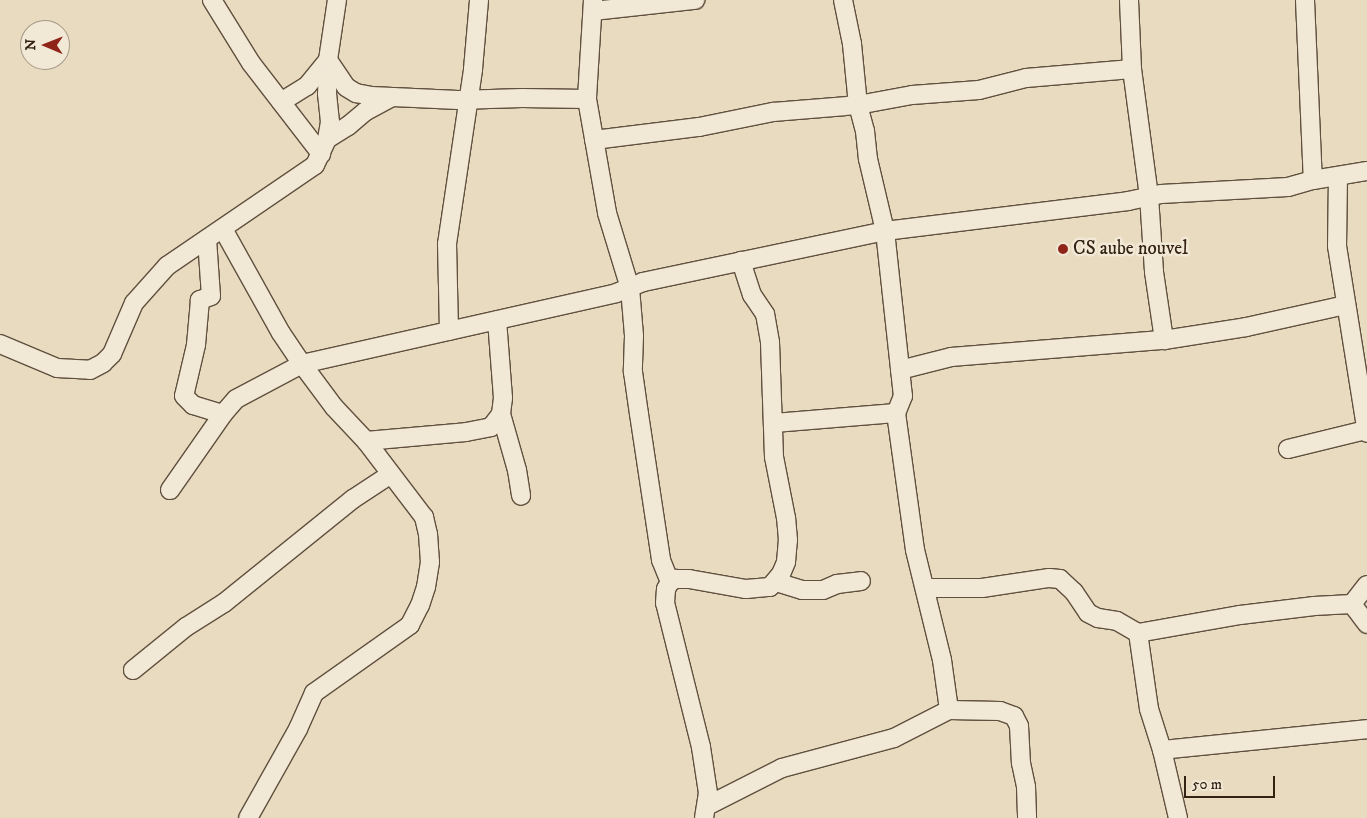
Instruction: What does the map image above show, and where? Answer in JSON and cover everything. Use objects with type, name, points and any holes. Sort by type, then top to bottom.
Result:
[{"type":"street","points":[[212,0],[251,63],[281,102],[324,146]]},
{"type":"street","points":[[0,344],[57,368],[90,370],[103,363],[112,354],[134,303],[167,266],[315,166],[324,146],[330,122],[327,94],[328,60],[337,0]]},
{"type":"street","points":[[449,331],[447,244],[468,100],[478,0]]},
{"type":"street","points":[[670,582],[660,550],[633,372],[634,336],[630,288],[607,213],[587,99],[593,5],[695,0]]},
{"type":"street","points":[[843,0],[852,44],[858,105],[865,131],[868,159],[885,231],[902,396],[896,413],[915,550],[942,660],[949,710]]},
{"type":"street","points":[[1129,0],[1132,69],[1149,196],[1154,272],[1164,340]]},
{"type":"street","points":[[1306,0],[1313,180]]},
{"type":"street","points":[[281,102],[307,86],[328,60]]},
{"type":"street","points":[[328,60],[346,87],[356,93],[468,100],[587,99]]},
{"type":"street","points":[[594,140],[699,126],[773,112],[858,105],[896,97],[998,87],[1026,78],[1132,69]]},
{"type":"street","points":[[324,146],[392,96]]},
{"type":"street","points":[[170,490],[223,414],[236,399],[302,364],[616,293],[643,282],[885,231],[1128,201],[1149,196],[1192,191],[1288,187],[1313,180],[1367,171]]},
{"type":"street","points":[[1288,449],[1366,432],[1337,246],[1338,176]]},
{"type":"street","points":[[223,229],[281,333],[302,364],[334,407],[366,441],[424,517],[428,534],[430,562],[426,587],[410,625],[314,693],[298,729],[261,790],[248,818]]},
{"type":"street","points":[[207,239],[211,296],[200,300],[196,345],[184,396],[193,405],[223,414]]},
{"type":"street","points":[[706,812],[708,793],[700,747],[664,594],[670,582],[676,579],[689,578],[746,589],[770,587],[776,582],[786,562],[788,540],[786,518],[774,457],[770,342],[765,314],[752,295],[741,261]]},
{"type":"street","points":[[900,370],[951,356],[1164,340],[1246,327],[1345,305]]},
{"type":"street","points":[[497,320],[504,398],[501,414],[517,470],[521,496]]},
{"type":"street","points":[[774,423],[896,413]]},
{"type":"street","points":[[366,441],[481,430],[491,427],[501,414]]},
{"type":"street","points":[[133,670],[186,627],[224,602],[353,499],[391,474]]},
{"type":"street","points":[[925,588],[982,588],[1049,578],[1060,579],[1074,592],[1088,613],[1098,618],[1117,621],[1138,633],[1240,615],[1314,606],[1352,604],[1367,586]]},
{"type":"street","points":[[776,582],[802,590],[823,590],[837,584],[861,581]]},
{"type":"street","points":[[1352,604],[1367,624]]},
{"type":"street","points":[[1138,633],[1149,709],[1162,750],[1178,818]]},
{"type":"street","points":[[706,812],[782,768],[894,738],[949,710],[1000,711],[1014,716],[1020,731],[1027,818]]},
{"type":"street","points":[[1162,750],[1367,729]]},
{"type":"place","name":"CS aube nouvel","points":[[1063,249]]}]
